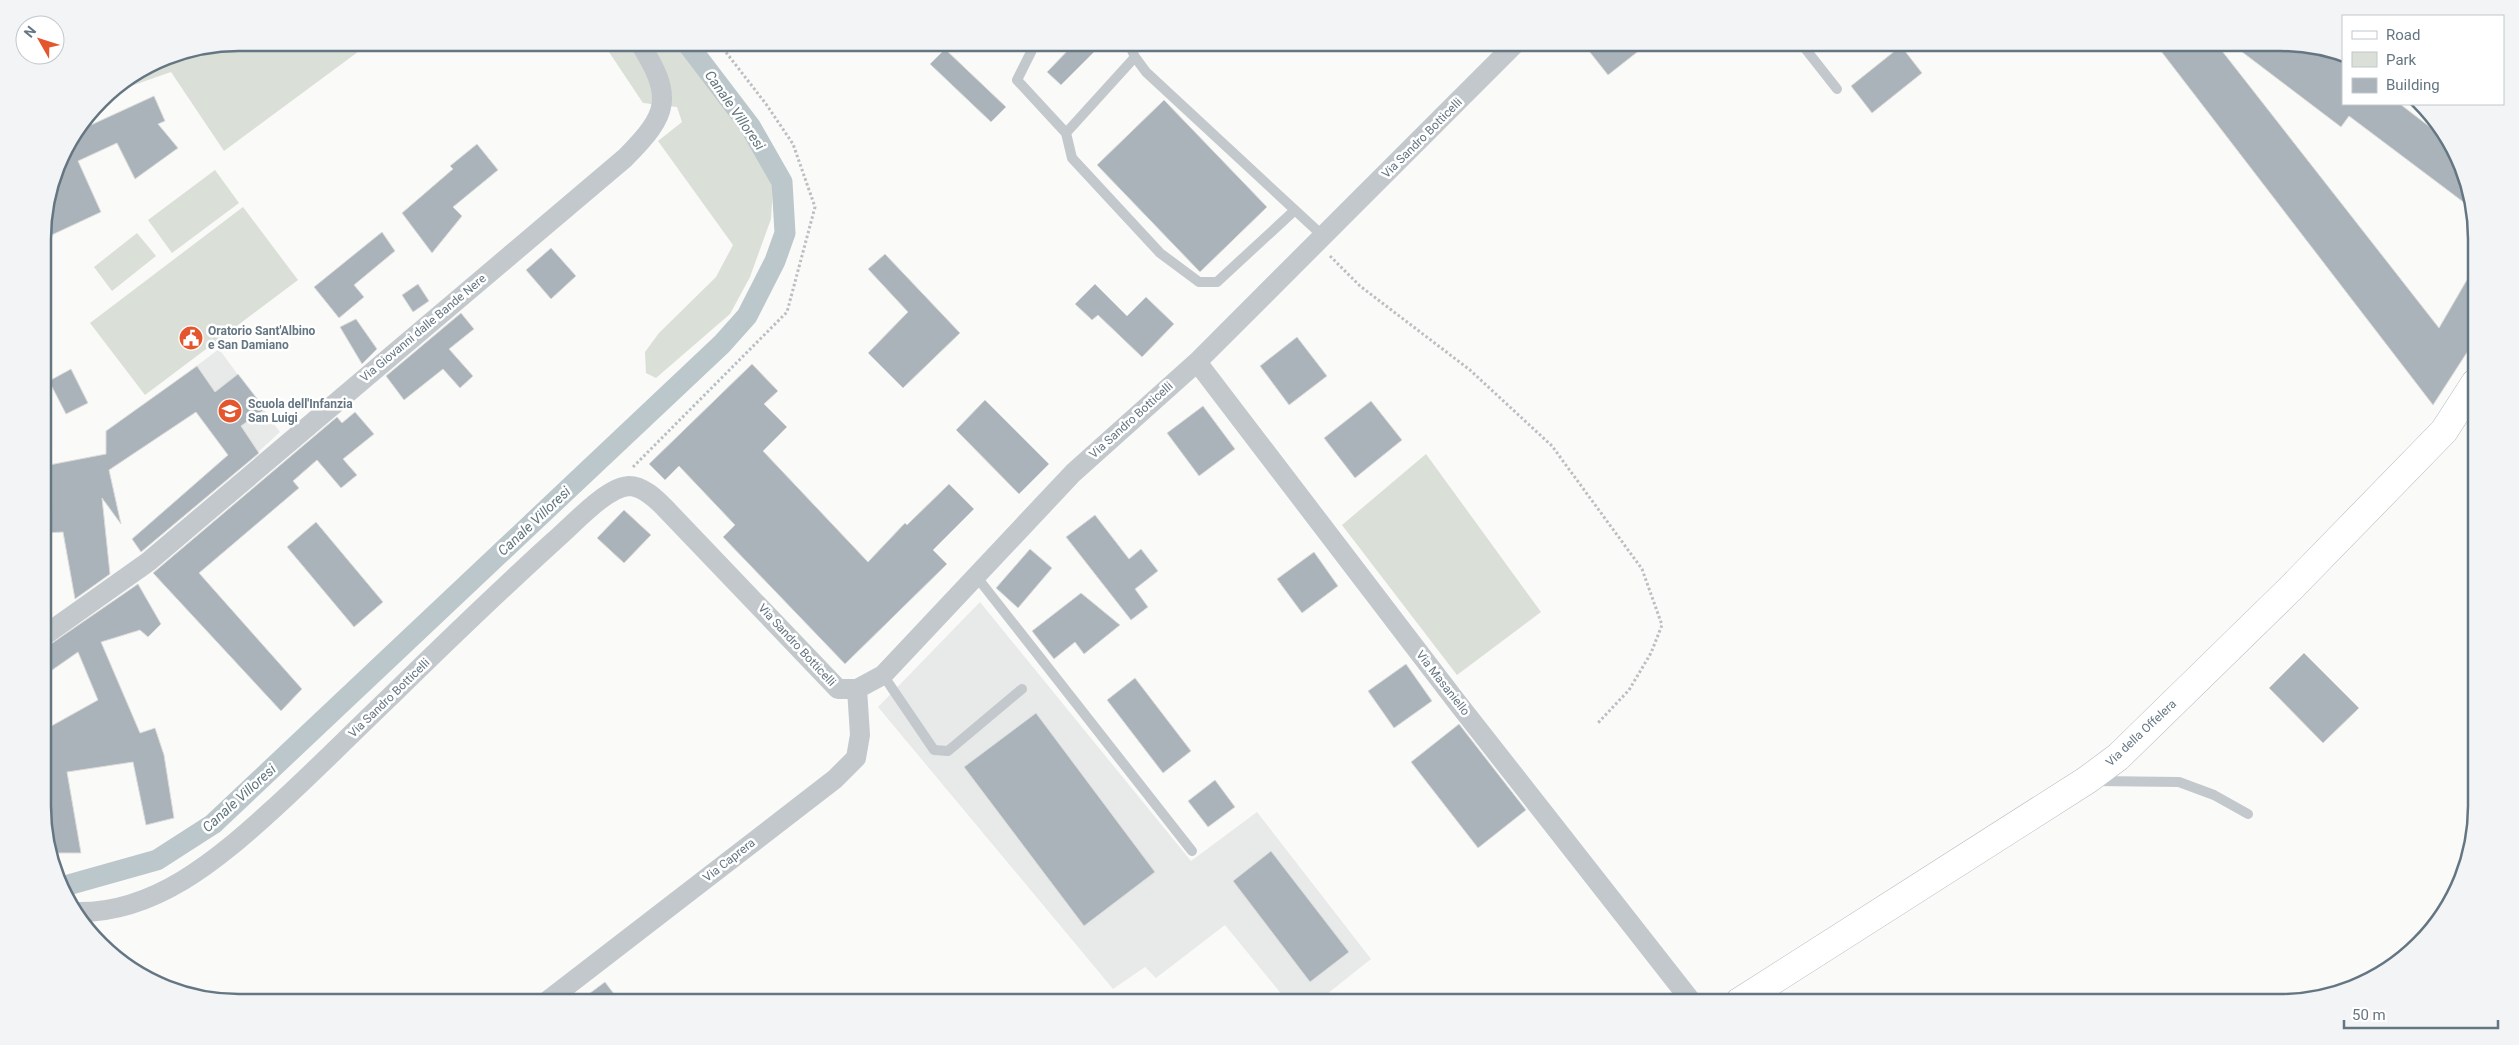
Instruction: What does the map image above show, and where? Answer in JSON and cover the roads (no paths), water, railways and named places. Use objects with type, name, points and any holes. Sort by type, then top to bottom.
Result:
[{"type":"street","name":"Via Giovanni dalle Bande Nere","points":[[51,631],[148,562],[625,158],[649,134],[660,117],[663,95],[655,66],[646,51]]},
{"type":"street","name":"Via Sandro Botticelli","points":[[84,912],[100,912],[130,904],[167,889],[218,858],[309,777],[392,694],[606,495],[630,486],[649,493],[838,689],[857,689],[883,675],[1073,473],[1197,362],[1508,51]]},
{"type":"street","name":"Via Masaniello","points":[[1197,362],[1450,693],[1686,994]]},
{"type":"street","name":"Via della Offelera","points":[[1752,994],[2087,780],[2118,756],[2292,587],[2444,431],[2468,394]]},
{"type":"street","name":"Via Caprera","points":[[556,994],[835,779],[856,758],[860,735],[857,689]]},
{"type":"lane","points":[[1032,51],[1017,80],[1066,134],[1072,158],[1160,253],[1199,282],[1216,282],[1295,210]]},
{"type":"lane","points":[[1132,51],[1146,72],[1295,210],[1321,240]]},
{"type":"lane","points":[[1807,51],[1837,89]]},
{"type":"lane","points":[[1066,134],[1135,57]]},
{"type":"lane","points":[[976,576],[1192,851]]},
{"type":"lane","points":[[883,675],[934,750],[948,751],[1022,689]]},
{"type":"lane","points":[[2087,780],[2135,783],[2179,782],[2214,794],[2248,814]]},
{"type":"waterway","name":"Canale Villoresi","points":[[69,885],[157,860],[213,824],[722,344],[747,316],[775,261],[785,233],[782,182],[750,126],[693,51]]},
{"type":"place","name":"Oratorio Sant'Albino e San Damiano","points":[[191,338]]},
{"type":"place","name":"Scuola dell'Infanzia San Luigi","points":[[230,411]]}]
